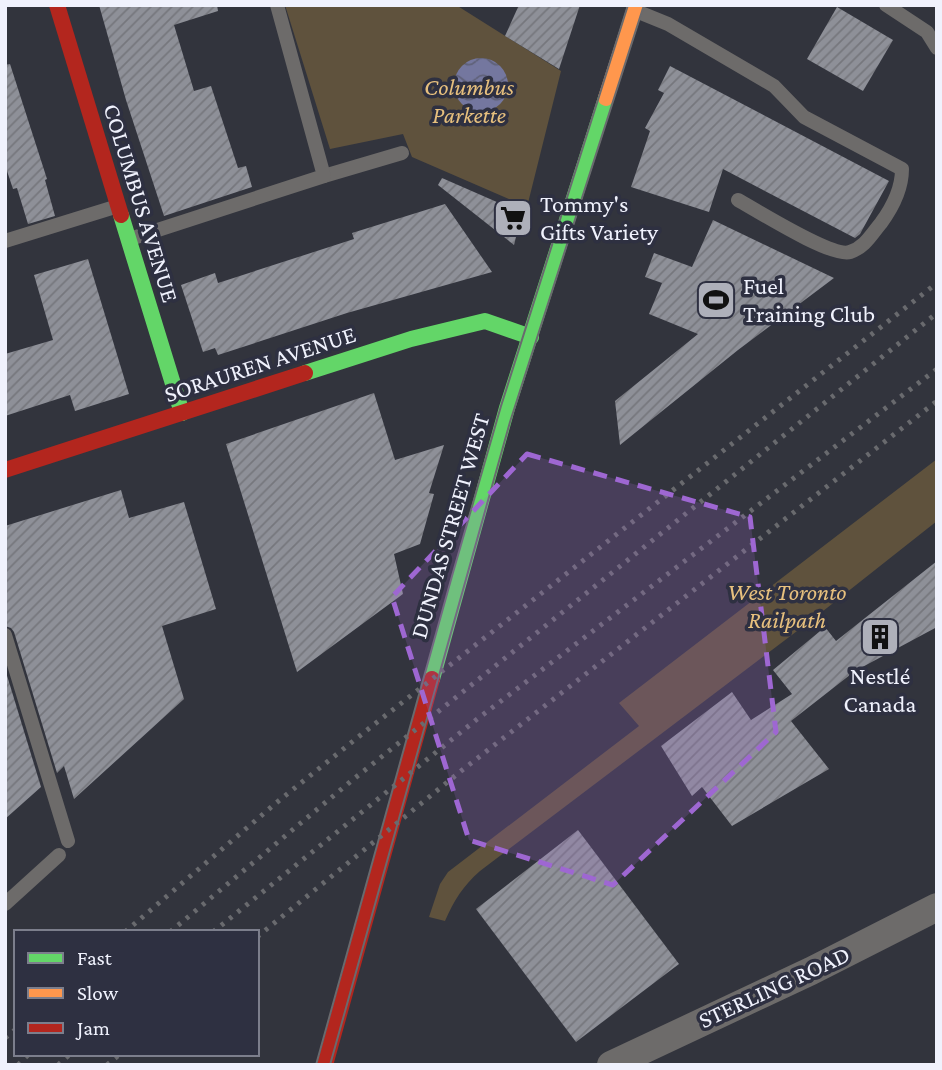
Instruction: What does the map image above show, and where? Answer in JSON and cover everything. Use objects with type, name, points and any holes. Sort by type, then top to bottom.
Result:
[{"type":"main road","name":"COLUMBUS AVENUE","points":[[57,5],[182,413]]},
{"type":"main road","name":"DUNDAS STREET WEST","points":[[325,1065],[507,408],[635,8]]},
{"type":"main road","name":"SORAUREN AVENUE","points":[[5,470],[411,339],[485,321],[531,337]]},
{"type":"street","name":"STERLING ROAD","points":[[611,1065],[811,971],[937,907]]},
{"type":"lane","points":[[277,5],[324,176]]},
{"type":"lane","points":[[886,5],[927,32],[937,48]]},
{"type":"lane","points":[[635,8],[668,24],[774,86],[804,117],[902,169],[902,183],[886,216],[863,246],[846,253],[830,250],[738,200]]},
{"type":"lane","points":[[129,239],[402,153]]},
{"type":"lane","points":[[5,241],[118,206]]},
{"type":"lane","points":[[5,635],[68,841]]},
{"type":"lane","points":[[5,904],[59,855]]},
{"type":"highlighted area","points":[[527,454],[750,517],[776,732],[613,885],[469,840],[392,597]]},
{"type":"green space","name":"Columbus Parkette","points":[[285,5],[456,5],[561,71],[527,207],[412,157],[403,134],[330,149]]},
{"type":"green space","name":"West Toronto Railpath","points":[[937,459],[937,521],[813,619],[480,871],[460,894],[445,921],[429,917],[440,884],[448,872],[639,726],[619,703]]},
{"type":"water","points":[[481,58],[500,66],[508,85],[500,104],[481,112],[462,104],[454,85],[462,66]]},
{"type":"building","points":[[99,5],[217,5],[218,11],[174,25],[194,91],[211,86],[238,168],[246,166],[252,187],[164,216],[126,100]]},
{"type":"building","points":[[519,5],[580,5],[559,69],[505,36]]},
{"type":"building","points":[[837,7],[893,40],[863,91],[807,59]]},
{"type":"building","points":[[10,64],[47,179],[45,180],[55,216],[28,224],[17,188],[13,189],[5,165],[5,65]]},
{"type":"building","points":[[670,66],[889,181],[860,234],[855,238],[723,169],[709,212],[631,187],[650,131],[645,128],[664,93],[658,90]]},
{"type":"building","points":[[442,178],[522,213],[514,245],[438,185]]},
{"type":"building","points":[[445,204],[492,272],[347,313],[218,355],[215,348],[203,352],[181,285],[215,273],[218,283],[354,239],[352,233]]},
{"type":"building","points":[[713,220],[834,278],[738,350],[620,445],[615,401],[698,334],[649,314],[662,283],[645,277],[654,253],[692,267]]},
{"type":"building","points":[[88,259],[129,394],[75,411],[70,395],[5,416],[5,354],[53,340],[34,275]]},
{"type":"building","points":[[374,393],[395,460],[444,445],[429,493],[434,494],[420,544],[394,554],[403,594],[297,672],[226,444]]},
{"type":"building","points":[[121,490],[129,518],[184,502],[216,609],[162,626],[184,699],[74,799],[64,766],[57,773],[14,632],[5,626],[5,526]]},
{"type":"building","points":[[937,561],[937,627],[855,671],[791,721],[829,769],[732,826],[702,787],[692,796],[661,746],[732,692],[751,720],[792,694],[773,670],[825,627],[836,641]]},
{"type":"building","points":[[5,669],[41,787],[5,819]]},
{"type":"building","points":[[578,830],[679,964],[576,1042],[476,909]]},
{"type":"tram line","points":[[316,1065],[501,406],[628,5]]},
{"type":"tram line","points":[[330,1065],[510,422],[644,5]]},
{"type":"railway","points":[[127,930],[276,803],[362,734],[937,283]]},
{"type":"railway","points":[[172,930],[350,782],[937,313]]},
{"type":"railway","points":[[215,930],[476,720],[937,369]]},
{"type":"railway","points":[[259,935],[461,771],[937,401]]},
{"type":"railway","points":[[5,1038],[14,1031]]},
{"type":"railway","points":[[18,1065],[27,1056]]},
{"type":"railway","points":[[58,1065],[68,1056]]},
{"type":"railway","points":[[107,1065],[118,1056]]},
{"type":"traffic: fast","points":[[432,679],[507,408],[606,98]]},
{"type":"traffic: fast","points":[[121,215],[182,413]]},
{"type":"traffic: fast","points":[[305,373],[411,339],[485,321],[531,337]]},
{"type":"traffic: slow","points":[[606,98],[636,5]]},
{"type":"traffic: jam","points":[[57,5],[121,215]]},
{"type":"traffic: jam","points":[[5,470],[305,373]]},
{"type":"traffic: jam","points":[[325,1065],[432,679]]},
{"type":"place","name":"Tommy's Gifts Variety","points":[[513,218]]},
{"type":"place","name":"Fuel Training Club","points":[[716,300]]},
{"type":"place","name":"Nestlé Canada","points":[[880,637]]}]
